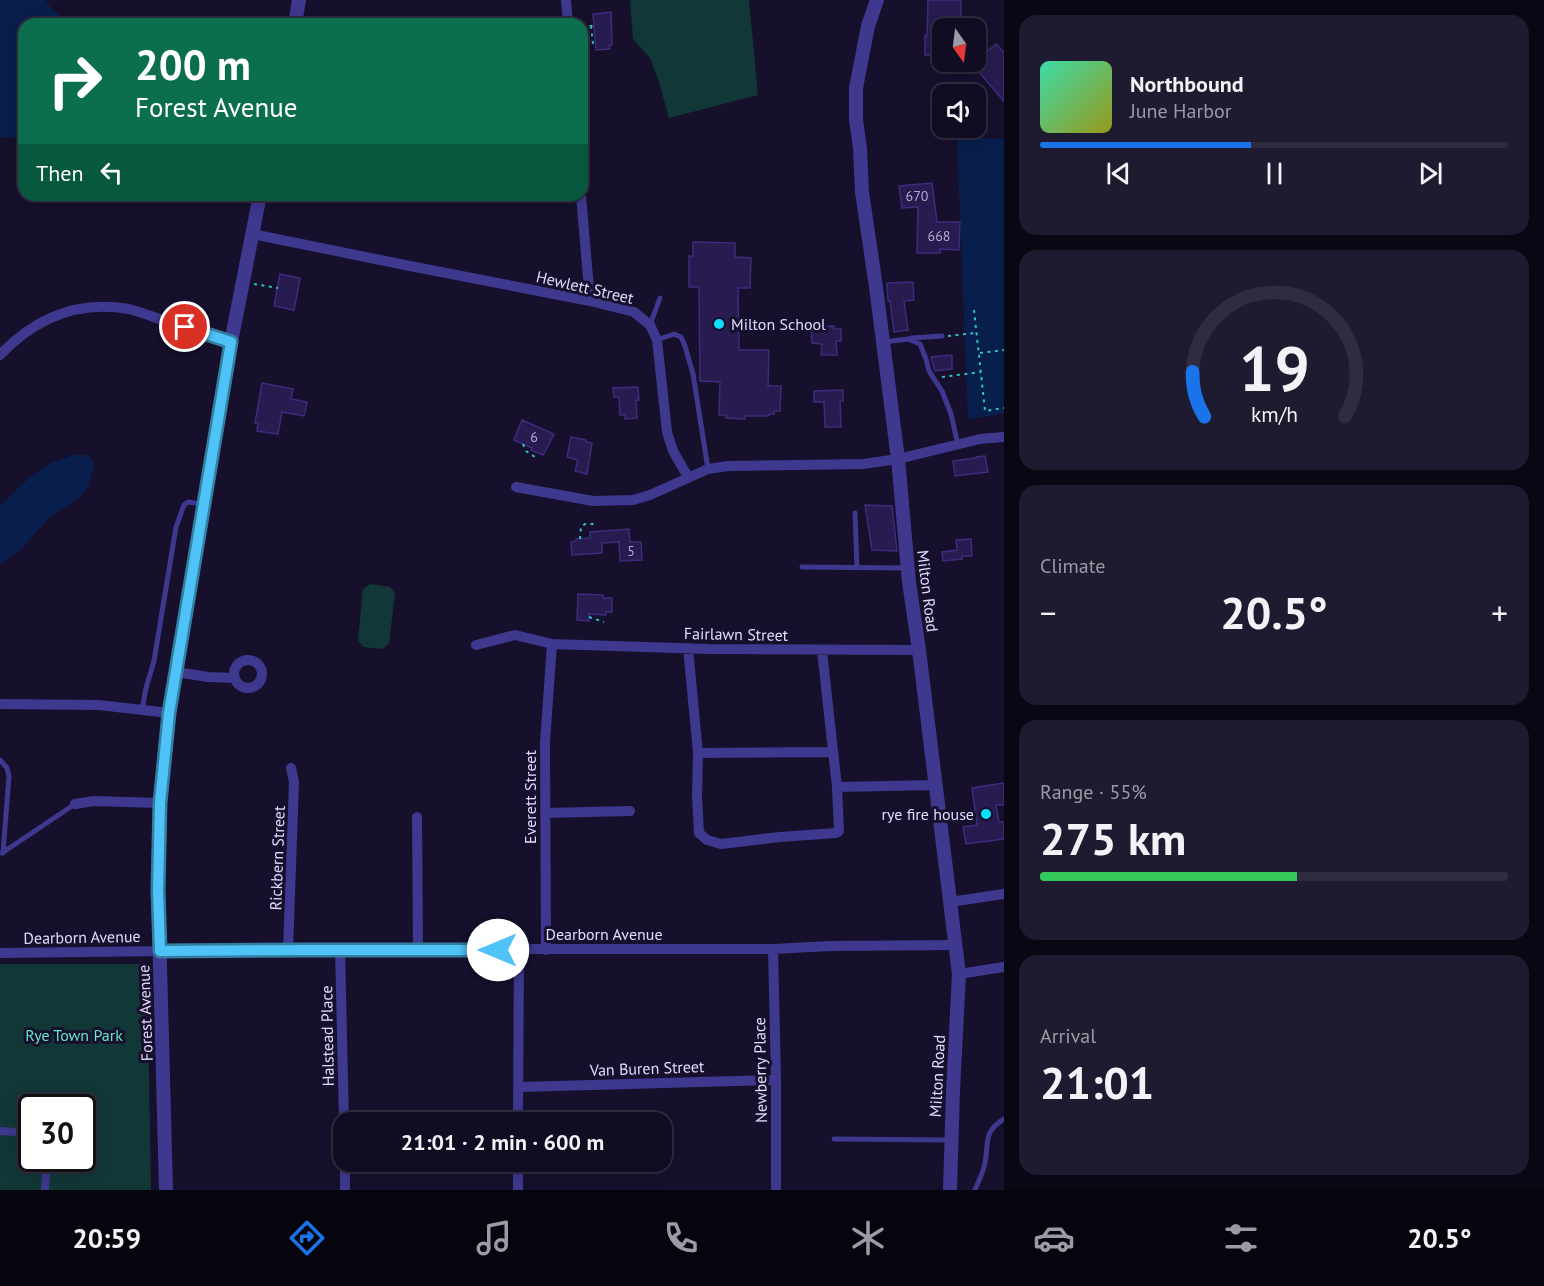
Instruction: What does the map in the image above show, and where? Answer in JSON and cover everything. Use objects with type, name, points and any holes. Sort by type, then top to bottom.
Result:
[{"type":"street","points":[[296,18],[300,0]]},
{"type":"street","points":[[566,0],[568,18]]},
{"type":"street","name":"Milton Road","points":[[877,0],[868,27],[855,88],[862,192],[883,342],[908,568],[959,974],[950,1190]]},
{"type":"street","name":"Forest Avenue","points":[[166,1190],[166,1122],[158,890],[160,803],[169,713],[231,342],[259,201]]},
{"type":"street","points":[[582,201],[590,301]]},
{"type":"street","name":"Hewlett Street","points":[[252,234],[590,301],[634,312],[650,325]]},
{"type":"street","points":[[0,356],[34,326],[64,312],[94,306],[130,309],[231,342]]},
{"type":"street","points":[[650,325],[657,340],[667,432],[673,451],[687,477]]},
{"type":"street","points":[[516,487],[593,501],[633,500],[650,495],[708,468],[862,464],[1004,437]]},
{"type":"street","name":"Fairlawn Street","points":[[476,645],[515,635],[552,644],[822,651],[919,650]]},
{"type":"street","name":"Everett Street","points":[[546,950],[545,742],[552,644]]},
{"type":"street","points":[[688,648],[698,753],[699,833],[707,840],[721,844],[839,831],[837,787],[822,651]]},
{"type":"street","points":[[176,672],[235,678]]},
{"type":"street","points":[[0,704],[99,705],[169,713]]},
{"type":"street","points":[[698,753],[832,752]]},
{"type":"street","name":"Rickbern Street","points":[[288,950],[294,782],[291,768]]},
{"type":"street","points":[[837,787],[936,785]]},
{"type":"street","points":[[75,804],[94,801],[160,803]]},
{"type":"street","points":[[545,813],[630,811]]},
{"type":"street","points":[[417,817],[418,950]]},
{"type":"street","points":[[950,903],[1004,894]]},
{"type":"street","name":"Dearborn Avenue","points":[[0,953],[340,949],[773,949],[956,945]]},
{"type":"street","name":"Halstead Place","points":[[340,949],[344,1112]]},
{"type":"street","name":"Newberry Place","points":[[773,949],[776,1190]]},
{"type":"street","points":[[518,1112],[519,950]]},
{"type":"street","points":[[959,974],[1004,967]]},
{"type":"street","name":"Van Buren Street","points":[[519,1087],[776,1080]]},
{"type":"street","points":[[0,1131],[18,1132]]},
{"type":"street","points":[[45,1190],[46,1172]]},
{"type":"street","points":[[345,1172],[345,1190]]},
{"type":"street","points":[[518,1172],[518,1190]]},
{"type":"lane","points":[[650,325],[660,298]]},
{"type":"lane","points":[[657,340],[674,334],[681,337],[686,346],[693,374],[708,468]]},
{"type":"lane","points":[[883,342],[942,336]]},
{"type":"lane","points":[[908,339],[920,344],[929,370],[942,391],[951,414],[958,445]]},
{"type":"lane","points":[[142,710],[154,661],[176,527],[184,505],[188,502],[204,504]]},
{"type":"lane","points":[[855,513],[857,568]]},
{"type":"lane","points":[[802,567],[908,568]]},
{"type":"lane","points":[[0,760],[7,768],[9,776],[1,854]]},
{"type":"lane","points":[[0,800],[7,801]]},
{"type":"lane","points":[[1,854],[75,804]]},
{"type":"lane","points":[[975,1190],[984,1166],[988,1133],[1004,1119]]},
{"type":"lane","points":[[834,1139],[951,1140]]},
{"type":"path","points":[[588,26],[593,26],[593,44]]},
{"type":"path","points":[[243,282],[278,288]]},
{"type":"path","points":[[974,310],[985,411],[1004,408]]},
{"type":"path","points":[[942,336],[976,333]]},
{"type":"path","points":[[979,353],[1004,350]]},
{"type":"path","points":[[934,378],[981,372]]},
{"type":"path","points":[[523,444],[526,451],[535,457]]},
{"type":"path","points":[[580,539],[581,527],[585,524],[595,524]]},
{"type":"path","points":[[589,616],[604,622]]},
{"type":"green space","points":[[630,0],[749,0],[758,95],[669,118],[650,58],[633,39]]},
{"type":"green space","points":[[370,584],[390,587],[395,593],[389,643],[383,649],[363,647],[358,640],[363,589]]},
{"type":"green space","name":"Rye Town Park","points":[[0,964],[147,964],[151,1190],[0,1190]]},
{"type":"water","points":[[0,0],[45,0],[62,18],[18,18],[18,136],[0,138]]},
{"type":"water","points":[[957,138],[1004,139],[1004,414],[968,419]]},
{"type":"water","points":[[73,455],[87,455],[93,461],[94,467],[87,489],[80,497],[49,518],[20,550],[0,564],[0,506],[31,476],[51,463]]},
{"type":"building","points":[[928,0],[961,0],[961,18],[932,18],[932,55],[925,55],[925,35],[927,36]]},
{"type":"building","points":[[611,12],[612,45],[609,45],[610,49],[596,50],[593,14]]},
{"type":"building","points":[[996,44],[1004,52],[1004,101],[979,72],[986,72],[986,52]]},
{"type":"building","points":[[932,183],[937,222],[960,222],[959,250],[940,249],[940,253],[917,253],[918,207],[902,208],[899,186]]},
{"type":"building","name":"Milton School","points":[[693,242],[735,243],[735,257],[751,258],[750,288],[738,288],[739,350],[769,350],[768,386],[781,386],[780,411],[774,411],[774,414],[745,416],[745,419],[726,418],[726,415],[719,415],[720,382],[700,381],[699,287],[689,287],[689,256],[693,256]]},
{"type":"building","points":[[280,274],[300,278],[294,310],[274,306]]},
{"type":"building","points":[[913,282],[914,300],[904,301],[908,330],[894,332],[887,283]]},
{"type":"building","points":[[834,326],[834,329],[841,329],[841,341],[836,341],[837,355],[821,355],[822,344],[812,343],[811,327]]},
{"type":"building","points":[[952,355],[952,369],[935,371],[931,357]]},
{"type":"building","points":[[262,383],[293,389],[291,399],[307,402],[304,416],[282,412],[278,434],[257,431],[258,423],[255,423]]},
{"type":"building","points":[[638,387],[637,418],[625,419],[625,415],[620,415],[619,397],[614,397],[613,388]]},
{"type":"building","points":[[843,390],[843,401],[840,401],[841,427],[825,427],[824,402],[814,402],[814,391]]},
{"type":"building","points":[[522,420],[554,434],[543,455],[514,440]]},
{"type":"building","points":[[571,437],[592,443],[587,474],[575,471],[578,460],[567,457]]},
{"type":"building","points":[[985,456],[988,472],[955,476],[953,461]]},
{"type":"building","points":[[865,505],[892,506],[897,551],[872,550]]},
{"type":"building","points":[[629,529],[630,542],[641,542],[642,560],[620,561],[619,542],[602,543],[602,553],[572,555],[571,542],[576,539],[590,538],[590,532]]},
{"type":"building","points":[[971,539],[972,556],[943,561],[942,552],[957,550],[956,540]]},
{"type":"building","points":[[578,594],[603,595],[603,598],[612,598],[612,612],[606,612],[606,615],[589,614],[589,621],[577,620]]},
{"type":"building","name":"rye fire house","points":[[1004,783],[1004,805],[996,805],[999,822],[1004,822],[1004,839],[966,844],[963,827],[977,825],[972,788]]},
{"type":"place","name":"Milton School","points":[[719,324]]},
{"type":"place","name":"rye fire house","points":[[986,814]]},
{"type":"route","points":[[185,327],[231,342],[169,713],[160,803],[158,890],[160,951],[498,950]]}]
